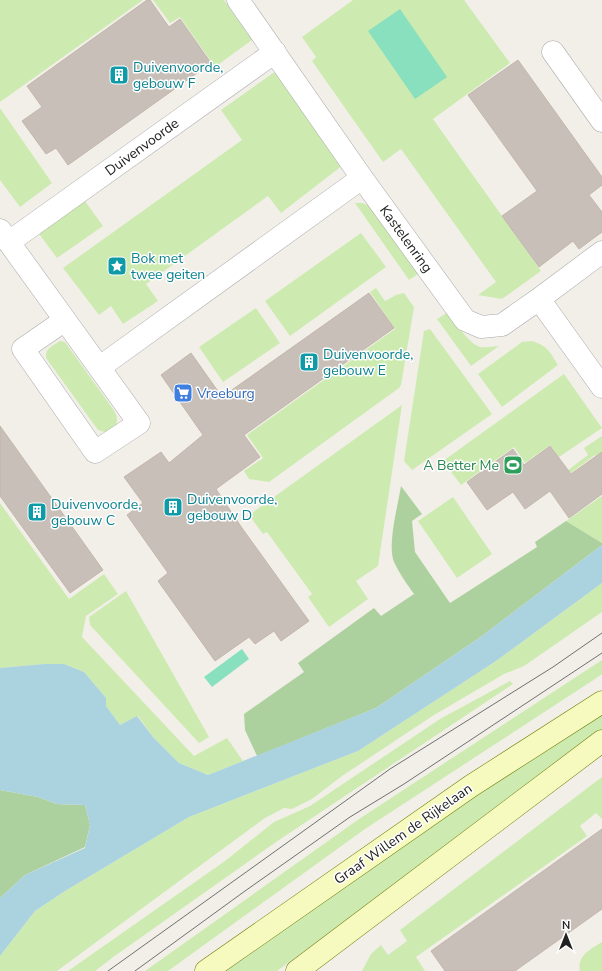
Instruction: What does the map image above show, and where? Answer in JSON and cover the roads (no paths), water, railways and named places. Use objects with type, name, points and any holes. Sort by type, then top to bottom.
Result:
[{"type":"street","name":"Kastelenring","points":[[238,0],[362,178],[464,320],[481,327],[502,325],[602,252]]},
{"type":"street","name":"Duivenvoorde","points":[[65,320],[23,349],[95,452],[139,423],[100,367],[4,236],[275,52]]},
{"type":"street","points":[[553,52],[602,121]]},
{"type":"street","points":[[100,367],[362,178]]},
{"type":"street","points":[[539,299],[602,387]]},
{"type":"street","name":"Graaf Willem de Rijkelaan","points":[[206,971],[471,786],[602,702]]},
{"type":"street","points":[[297,971],[602,742]]},
{"type":"water","points":[[602,545],[602,583],[496,661],[358,751],[189,817],[65,891],[35,911],[0,956],[0,898],[25,875],[85,848],[90,825],[85,805],[57,804],[38,797],[0,790],[0,668],[44,664],[64,664],[84,672],[106,698],[106,706],[120,725],[137,716],[153,737],[179,763],[208,775],[376,708],[482,636]]},
{"type":"tram line","points":[[108,971],[390,769],[553,667],[602,633]]},
{"type":"tram line","points":[[135,971],[350,817],[404,784],[602,653]]},
{"type":"place","name":"Duivenvoorde, gebouw F","points":[[119,75]]},
{"type":"place","name":"Bok met twee geiten","points":[[117,266]]},
{"type":"place","name":"Duivenvoorde, gebouw E","points":[[309,362]]},
{"type":"place","name":"Vreeburg","points":[[183,393]]},
{"type":"place","name":"A Better Me","points":[[513,465]]},
{"type":"place","name":"Duivenvoorde, gebouw D","points":[[173,507]]},
{"type":"place","name":"Duivenvoorde, gebouw C","points":[[37,512]]}]
